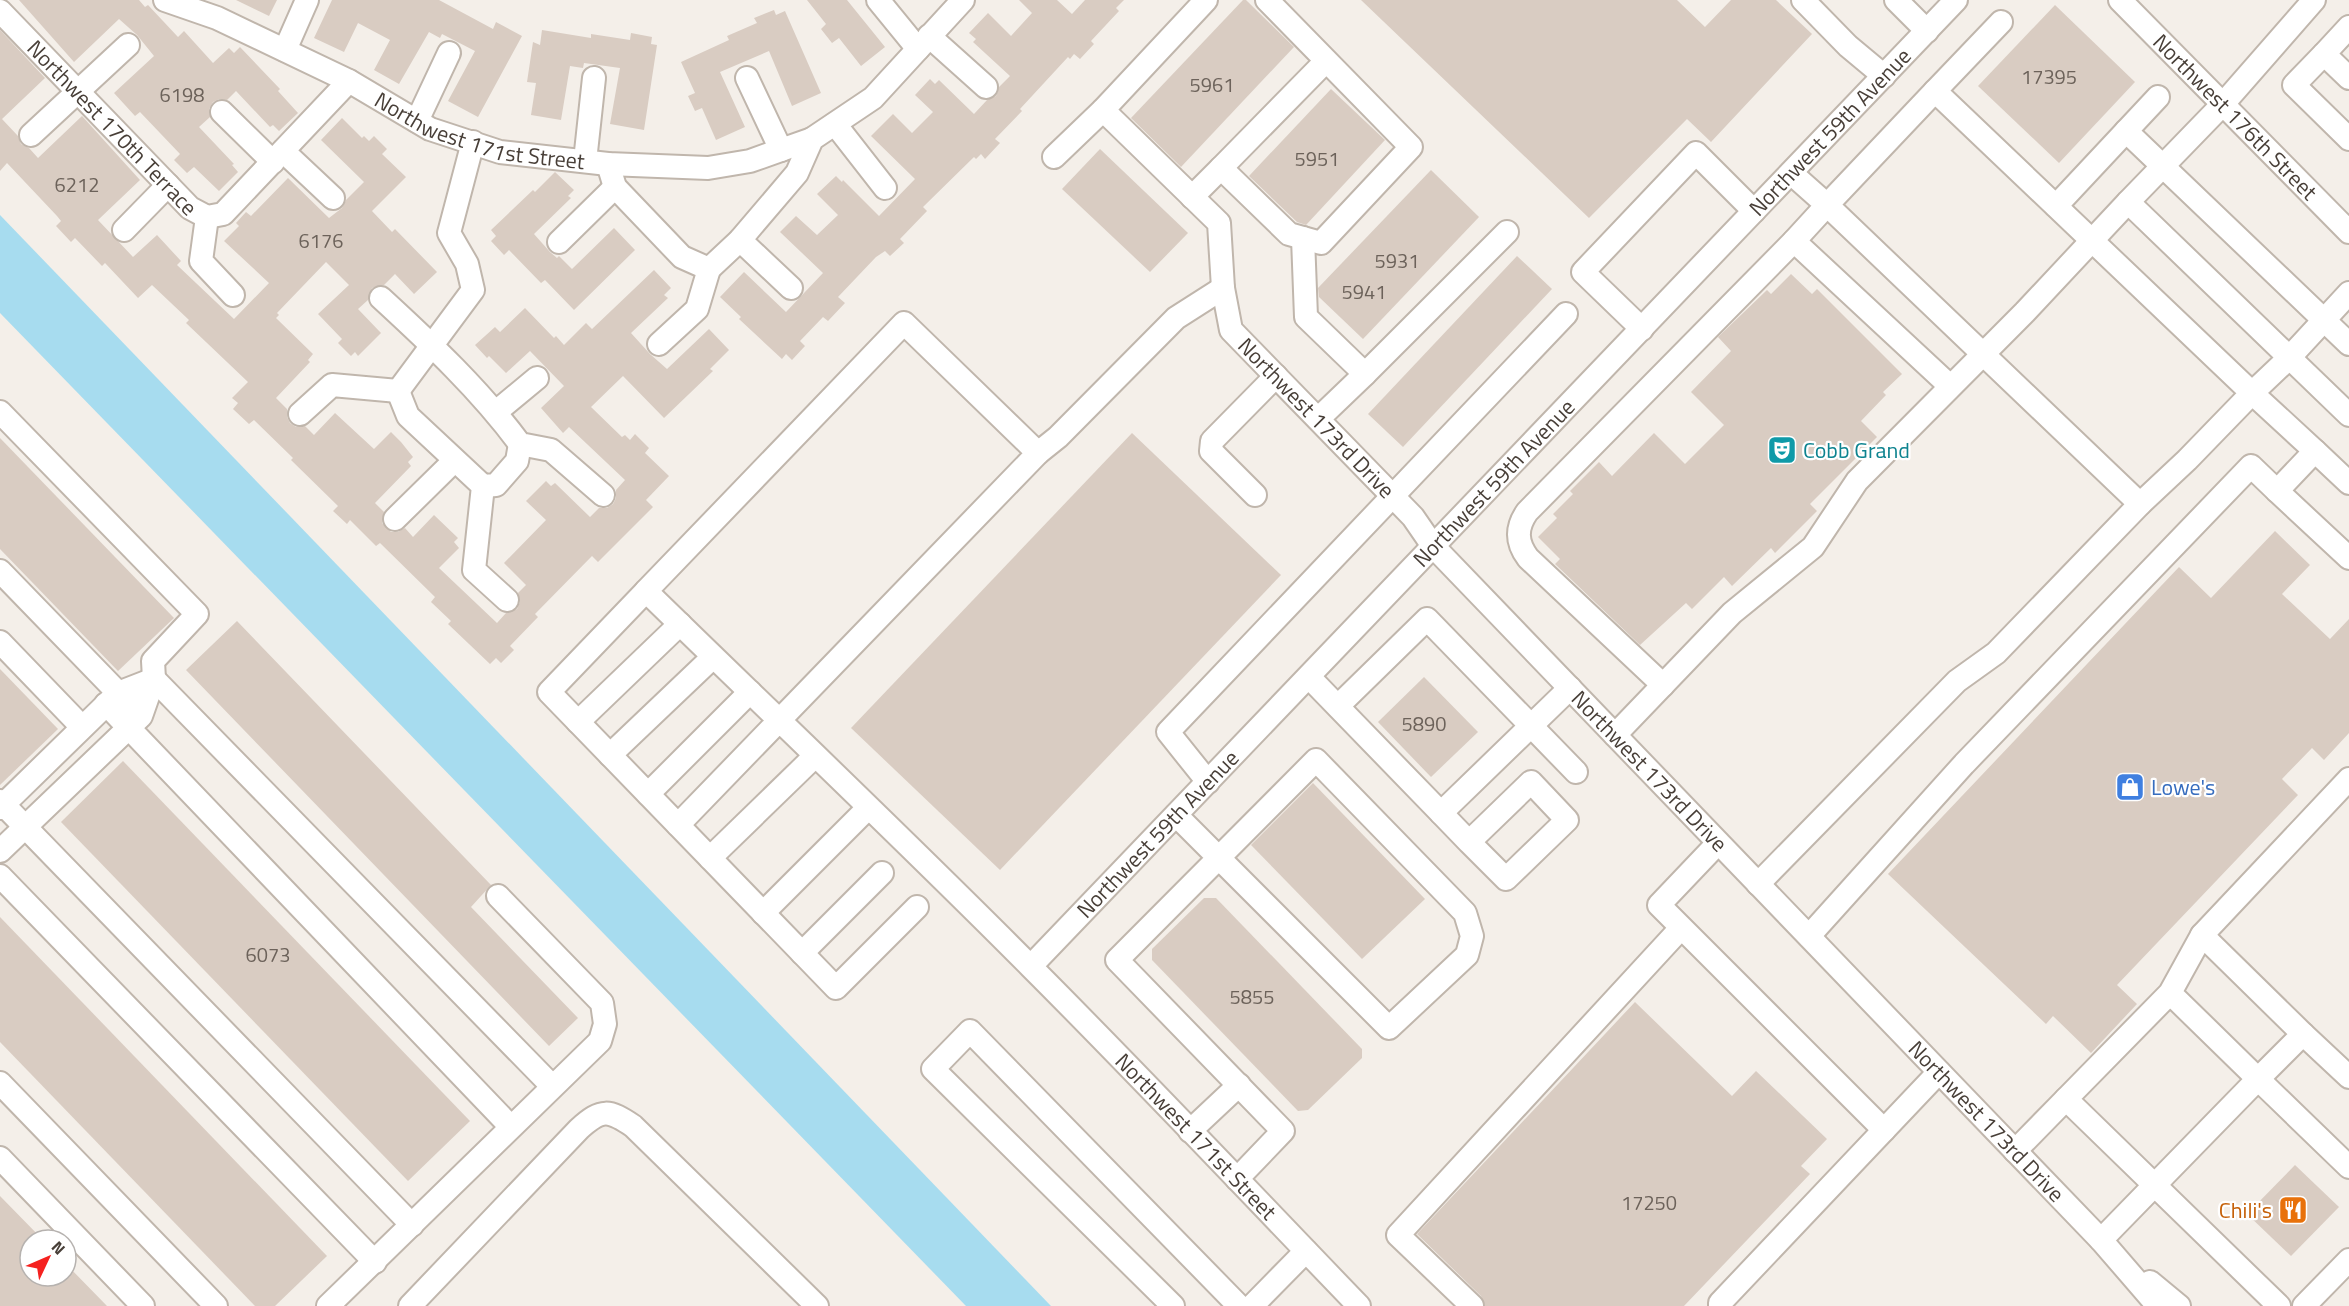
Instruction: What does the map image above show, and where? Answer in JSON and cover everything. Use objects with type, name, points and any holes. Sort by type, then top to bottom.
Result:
[{"type":"street","name":"Northwest 171st Street","points":[[165,0],[217,18],[349,81],[430,129],[500,152],[608,164],[708,168],[750,161],[812,139],[873,98],[963,0]]},
{"type":"street","points":[[285,50],[307,0]]},
{"type":"street","points":[[878,0],[923,43],[986,87]]},
{"type":"street","points":[[1054,158],[1103,110],[1206,0]]},
{"type":"street","points":[[1221,168],[1289,234],[1321,243],[1411,147],[1267,0]]},
{"type":"street","points":[[1803,0],[1848,46],[1884,76]]},
{"type":"street","points":[[1896,0],[1927,31]]},
{"type":"street","name":"Northwest 59th Avenue","points":[[1031,966],[1956,0]]},
{"type":"street","name":"Northwest 176th Street","points":[[2120,0],[2349,232]]},
{"type":"street","points":[[1615,735],[1732,613],[1813,547],[1857,481],[2025,312],[2223,104],[2314,0]]},
{"type":"street","name":"Northwest 170th Terrace","points":[[0,11],[190,208],[207,217],[223,214],[349,81]]},
{"type":"street","points":[[1663,685],[1528,558],[1518,540],[1518,530],[1527,512],[1794,241],[2001,22]]},
{"type":"street","points":[[2349,27],[2294,85],[2349,139]]},
{"type":"street","points":[[31,135],[79,93],[128,45]]},
{"type":"street","points":[[417,121],[449,53]]},
{"type":"street","points":[[2324,54],[2349,78]]},
{"type":"street","points":[[1192,197],[1326,61]]},
{"type":"street","points":[[585,161],[594,78]]},
{"type":"street","points":[[747,78],[781,150]]},
{"type":"street","points":[[1935,91],[2349,483]]},
{"type":"street","points":[[2056,206],[2158,97]]},
{"type":"street","name":"Northwest 173rd Drive","points":[[1103,110],[1219,223],[1223,288],[1232,330],[1413,517],[1433,546],[2101,1240],[2158,1306]]},
{"type":"street","points":[[222,112],[333,198]]},
{"type":"street","points":[[834,124],[885,188]]},
{"type":"street","points":[[2126,131],[2349,344]]},
{"type":"street","points":[[659,344],[697,309],[709,269],[740,240],[797,172],[812,139]]},
{"type":"street","points":[[398,391],[473,290],[467,264],[449,233],[473,142]]},
{"type":"street","points":[[1642,328],[1582,272],[1696,153],[1754,211]]},
{"type":"street","points":[[608,164],[615,188],[682,257],[709,269]]},
{"type":"street","points":[[1791,172],[2140,504]]},
{"type":"street","points":[[124,230],[168,186]]},
{"type":"street","points":[[559,242],[615,188]]},
{"type":"street","points":[[2128,202],[2349,415]]},
{"type":"street","points":[[207,217],[201,261],[233,295]]},
{"type":"street","points":[[1318,419],[1507,232]]},
{"type":"street","points":[[1304,238],[1306,317],[1365,374]]},
{"type":"street","points":[[740,240],[791,288]]},
{"type":"street","points":[[1794,241],[1950,386]]},
{"type":"street","points":[[678,825],[1038,453],[1058,437],[1176,318],[1223,288]]},
{"type":"street","points":[[1758,884],[1957,681],[1996,654],[2140,504],[2289,358],[2349,293]]},
{"type":"street","points":[[381,298],[432,345],[496,412],[520,444],[551,450],[603,495]]},
{"type":"street","points":[[1208,782],[1168,732],[1566,314]]},
{"type":"street","points":[[917,907],[836,988],[549,692],[904,323],[1038,453]]},
{"type":"street","points":[[1255,495],[1211,451],[1212,441],[1276,376]]},
{"type":"street","points":[[496,412],[537,378]]},
{"type":"street","points":[[300,414],[332,386],[398,391]]},
{"type":"street","points":[[398,391],[408,416],[483,486],[496,485],[517,461],[520,444]]},
{"type":"street","points":[[0,412],[197,614],[153,661],[154,680],[135,722],[0,851]]},
{"type":"street","points":[[2277,491],[2315,451]]},
{"type":"street","points":[[395,519],[454,461]]},
{"type":"street","points":[[1809,936],[1964,764],[2251,466],[2349,558]]},
{"type":"street","points":[[483,486],[474,570],[507,600]]},
{"type":"street","points":[[0,571],[112,699],[510,1126]]},
{"type":"street","name":"Northwest 171st Street","points":[[646,591],[1031,966],[1359,1306]]},
{"type":"street","points":[[1338,706],[1427,619],[1576,772]]},
{"type":"street","points":[[579,722],[680,624]]},
{"type":"street","points":[[0,642],[82,728]]},
{"type":"street","points":[[610,755],[713,657]]},
{"type":"street","points":[[1309,677],[1469,842]]},
{"type":"street","points":[[154,680],[112,699],[1,804],[26,826],[412,1225]]},
{"type":"street","points":[[154,680],[552,1086]]},
{"type":"street","points":[[1441,813],[1570,688]]},
{"type":"street","points":[[648,794],[750,692]]},
{"type":"street","points":[[710,858],[814,756]]},
{"type":"street","points":[[1176,815],[1220,857],[1389,1028],[1467,955],[1472,936],[1465,913],[1316,760],[1220,857],[1117,960],[1283,1131],[1237,1179]]},
{"type":"street","points":[[2015,1150],[2170,993],[2202,935],[2349,779]]},
{"type":"street","points":[[763,913],[868,808]]},
{"type":"street","points":[[1718,843],[1659,905],[1884,1130]]},
{"type":"street","points":[[802,953],[882,873]]},
{"type":"street","points":[[0,876],[375,1262]]},
{"type":"street","points":[[328,1306],[510,1126],[600,1041],[605,1024],[602,1003],[498,896]]},
{"type":"street","points":[[1472,1306],[1398,1235],[1681,928]]},
{"type":"street","points":[[2202,935],[2349,1077]]},
{"type":"street","points":[[2170,993],[2349,1167]]},
{"type":"street","points":[[1173,1306],[933,1069],[970,1030],[1239,1306]]},
{"type":"street","points":[[2101,1240],[2303,1034]]},
{"type":"street","points":[[1721,1305],[1939,1072]]},
{"type":"street","points":[[0,1083],[216,1306]]},
{"type":"street","points":[[1190,1131],[1239,1085]]},
{"type":"street","points":[[2066,1099],[2279,1306]]},
{"type":"street","points":[[410,1306],[579,1129],[594,1115],[614,1114],[642,1135],[817,1306]]},
{"type":"street","points":[[0,1158],[143,1306]]},
{"type":"street","name":"Northwest 173rd Drive","points":[[2101,1240],[2179,1306]]},
{"type":"street","points":[[1252,1306],[1306,1251]]},
{"type":"street","points":[[2304,1306],[2349,1260]]},
{"type":"water","points":[[0,215],[1051,1306],[966,1306],[0,313]]},
{"type":"building","points":[[19,0],[139,0],[145,7],[148,5],[178,37],[184,31],[213,63],[229,48],[234,53],[240,47],[280,89],[278,91],[298,113],[279,131],[273,125],[270,127],[236,91],[227,100],[219,99],[213,102],[209,109],[210,117],[199,127],[234,164],[232,165],[238,172],[219,191],[194,167],[187,173],[174,160],[180,154],[140,112],[135,116],[114,93],[154,56],[137,35],[119,19],[74,62]]},
{"type":"building","points":[[236,0],[277,0],[269,16]]},
{"type":"building","points":[[332,0],[439,0],[493,29],[496,22],[522,36],[478,117],[448,101],[475,51],[442,34],[440,38],[429,32],[399,84],[374,70],[390,40],[358,23],[344,52],[314,38]]},
{"type":"building","points":[[807,0],[847,0],[885,47],[861,66],[839,38],[832,43],[821,29],[826,24]]},
{"type":"building","points":[[1019,0],[1057,0],[1072,14],[1085,0],[1124,0],[1116,8],[1119,11],[1091,41],[1094,44],[1080,59],[1074,54],[1070,59],[1068,57],[1020,109],[1022,111],[995,139],[1000,143],[985,159],[981,154],[976,159],[974,157],[923,207],[927,211],[900,239],[904,243],[890,256],[885,251],[876,257],[838,297],[845,303],[828,321],[823,317],[800,341],[805,346],[792,360],[786,354],[782,359],[739,319],[741,317],[720,297],[744,272],[786,312],[823,273],[780,232],[796,216],[817,235],[838,215],[817,194],[836,176],[842,182],[843,180],[879,216],[915,179],[871,136],[893,114],[912,133],[933,112],[915,95],[930,79],[935,84],[939,80],[974,114],[987,100],[996,96],[999,87],[1010,76],[973,42],[976,39],[969,33],[988,13],[1011,36],[1032,13]]},
{"type":"building","points":[[1243,0],[1246,0],[1294,47],[1181,167],[1131,118]]},
{"type":"building","points":[[1361,0],[1677,0],[1705,27],[1731,0],[1776,0],[1812,34],[1711,142],[1687,119],[1589,218]]},
{"type":"building","points":[[2055,5],[2135,82],[2059,163],[1978,86]]},
{"type":"building","points":[[774,10],[776,15],[785,11],[821,93],[792,106],[769,51],[720,72],[745,127],[716,140],[702,108],[695,111],[688,96],[695,93],[681,62],[729,40],[727,36],[757,23],[754,18]]},
{"type":"building","points":[[0,30],[45,78],[2,119],[18,136],[21,144],[29,148],[38,158],[82,116],[140,180],[98,220],[133,257],[157,235],[181,261],[177,265],[234,319],[269,283],[224,241],[239,226],[236,223],[246,212],[251,216],[288,178],[329,218],[342,208],[346,200],[364,182],[321,140],[342,118],[362,138],[364,136],[369,141],[374,136],[387,149],[382,154],[406,177],[372,211],[392,232],[395,229],[437,272],[414,294],[395,274],[384,285],[372,288],[368,300],[358,309],[381,333],[358,356],[355,352],[351,356],[338,343],[342,339],[318,314],[349,285],[326,262],[277,313],[279,315],[276,318],[313,354],[308,360],[310,362],[276,398],[287,409],[290,423],[296,427],[305,426],[314,435],[335,413],[374,449],[391,432],[401,442],[413,457],[408,462],[411,466],[375,503],[384,512],[382,523],[391,532],[398,532],[405,528],[413,537],[434,515],[458,538],[454,542],[459,548],[439,568],[497,623],[506,613],[517,609],[520,602],[518,593],[526,585],[504,563],[546,520],[526,501],[546,481],[551,486],[555,483],[590,517],[599,508],[607,508],[613,504],[616,490],[625,480],[569,427],[563,433],[541,408],[564,386],[530,351],[506,373],[475,345],[495,327],[500,332],[525,308],[554,338],[556,336],[564,345],[586,323],[592,329],[654,270],[671,288],[664,295],[668,298],[631,333],[650,354],[667,369],[709,329],[729,350],[710,369],[713,371],[664,418],[623,376],[591,407],[622,437],[625,435],[630,440],[635,434],[649,448],[645,453],[669,476],[646,500],[653,507],[598,562],[592,556],[535,614],[538,617],[510,646],[514,650],[501,663],[496,658],[490,664],[448,624],[451,621],[431,602],[435,597],[380,543],[376,546],[350,520],[347,524],[333,511],[338,506],[291,460],[293,458],[254,420],[249,424],[233,409],[238,403],[232,398],[248,382],[186,323],[189,320],[152,285],[138,298],[105,263],[102,266],[75,238],[71,242],[56,226],[61,221],[57,216],[7,163],[0,171]]},
{"type":"building","points":[[542,30],[591,38],[591,34],[630,40],[631,33],[652,37],[651,44],[657,45],[644,130],[610,124],[620,68],[584,63],[583,68],[570,66],[561,120],[531,115],[536,83],[527,82],[533,42],[540,45]]},
{"type":"building","points":[[1331,89],[1385,140],[1306,225],[1297,222],[1249,176]]},
{"type":"building","points":[[1100,149],[1188,233],[1150,272],[1062,189]]},
{"type":"building","points":[[1431,170],[1479,217],[1363,339],[1319,297],[1318,288]]},
{"type":"building","points":[[555,172],[574,190],[568,196],[571,198],[534,234],[550,252],[557,258],[559,256],[572,269],[614,228],[635,250],[574,310],[545,280],[541,283],[509,250],[504,255],[491,241],[496,236],[491,230]]},
{"type":"building","points":[[1517,256],[1552,289],[1403,447],[1368,414]]},
{"type":"building","name":"Cobb Grand","points":[[1791,274],[1812,294],[1817,289],[1902,374],[1883,392],[1886,395],[1861,421],[1877,437],[1810,504],[1817,511],[1775,553],[1771,548],[1732,586],[1724,577],[1692,609],[1686,603],[1640,645],[1555,564],[1560,559],[1538,537],[1557,518],[1553,514],[1573,494],[1570,491],[1599,462],[1612,476],[1654,433],[1685,464],[1724,425],[1691,392],[1731,351],[1718,337],[1767,290],[1771,294]]},
{"type":"building","points":[[1132,433],[1281,575],[1000,870],[851,728]]},
{"type":"building","points":[[0,438],[174,618],[118,671],[0,549]]},
{"type":"building","name":"Lowe's","points":[[2275,531],[2310,565],[2282,594],[2330,639],[2349,619],[2349,733],[2324,760],[2312,748],[2282,779],[2298,795],[2117,985],[2137,1004],[2091,1053],[2053,1016],[2046,1024],[1888,874],[2179,567],[2211,598]]},
{"type":"building","points":[[237,621],[491,885],[471,907],[578,1018],[549,1046],[186,670]]},
{"type":"building","points":[[0,669],[58,729],[0,785]]},
{"type":"building","points":[[1424,677],[1478,732],[1431,777],[1378,722]]},
{"type":"building","points":[[123,761],[470,1121],[408,1181],[61,822]]},
{"type":"building","points":[[1313,783],[1425,899],[1362,959],[1251,845]]},
{"type":"building","points":[[1204,898],[1216,898],[1362,1049],[1362,1058],[1308,1110],[1298,1111],[1152,960],[1152,949]]},
{"type":"building","points":[[0,917],[327,1256],[275,1306],[255,1306],[0,1042]]},
{"type":"building","points":[[1635,1002],[1732,1096],[1756,1071],[1827,1139],[1801,1166],[1810,1174],[1684,1306],[1485,1306],[1481,1296],[1417,1234]]},
{"type":"building","name":"Chili's","points":[[2295,1165],[2339,1207],[2291,1256],[2247,1214]]},
{"type":"building","points":[[0,1196],[31,1228],[18,1228],[18,1288],[78,1288],[78,1276],[107,1306],[0,1306]]},
{"type":"place","name":"Cobb Grand","points":[[1782,450]]},
{"type":"place","name":"Lowe's","points":[[2130,787]]},
{"type":"place","name":"Chili's","points":[[2293,1210]]}]
